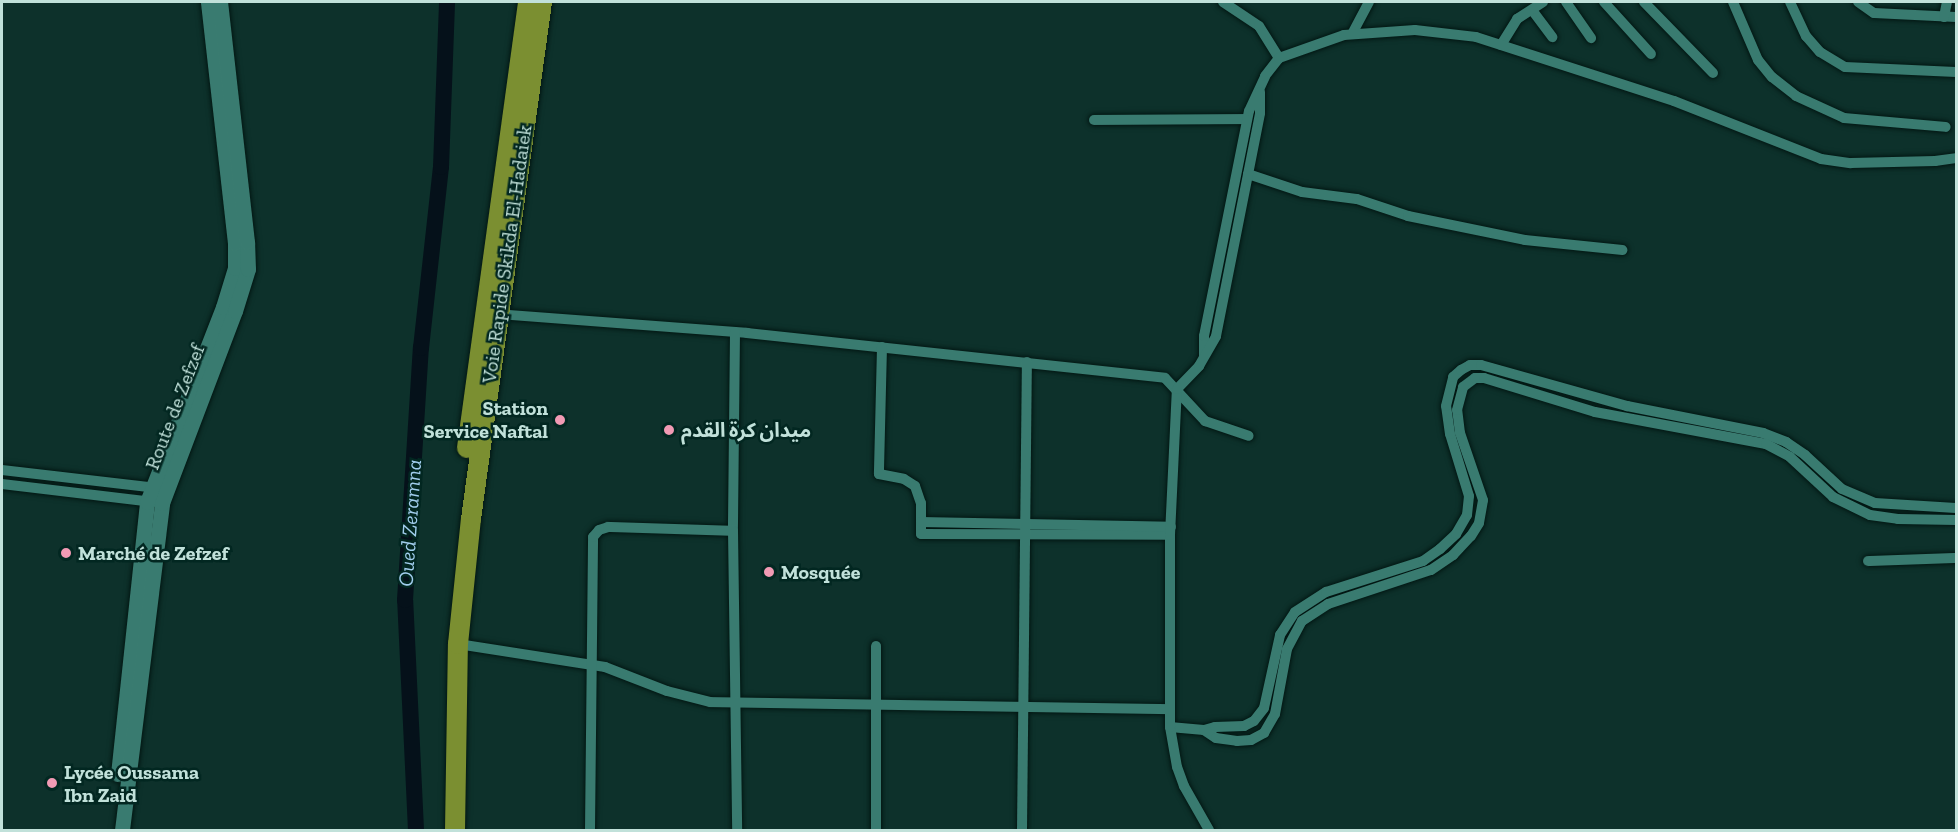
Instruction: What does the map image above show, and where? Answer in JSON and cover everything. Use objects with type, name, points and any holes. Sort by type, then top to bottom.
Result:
[{"type":"highway","name":"Voie Rapide Skikda El-Hadaiek","points":[[455,831],[458,644],[492,314],[528,2]]},
{"type":"highway","name":"Voie Rapide Skikda El-Hadaiek","points":[[444,831],[443,701],[447,632],[492,314],[542,2]]},
{"type":"main road","name":"Route de Zefzef","points":[[112,831],[157,495],[235,268],[235,243],[208,2]]},
{"type":"main road","name":"Route de Zefzef","points":[[122,831],[157,495],[235,311],[248,269],[247,242],[220,2]]},
{"type":"street","points":[[1225,2],[1259,26],[1279,58]]},
{"type":"street","points":[[1352,34],[1369,2]]},
{"type":"street","points":[[1566,2],[1591,38]]},
{"type":"street","points":[[1604,2],[1651,54]]},
{"type":"street","points":[[1644,2],[1713,73]]},
{"type":"street","points":[[1733,2],[1758,60],[1772,77],[1796,96],[1844,118],[1946,127]]},
{"type":"street","points":[[1790,2],[1806,36],[1820,52],[1845,67],[1956,72]]},
{"type":"street","points":[[1858,2],[1874,13],[1956,17]]},
{"type":"street","points":[[1944,17],[1947,2]]},
{"type":"street","points":[[1500,45],[1517,19],[1536,5],[1552,37]]},
{"type":"street","points":[[1204,356],[1204,336],[1247,119],[1260,88],[1279,58],[1315,43],[1352,34],[1415,30],[1476,37],[1674,101],[1821,159],[1851,163],[1935,161],[1956,158]]},
{"type":"street","points":[[1209,831],[1184,786],[1177,767],[1170,727],[1171,531],[1177,389],[1199,366],[1216,336],[1260,113],[1260,88]]},
{"type":"street","points":[[1094,120],[1247,119]]},
{"type":"street","points":[[1248,174],[1302,192],[1357,199],[1408,216],[1525,240],[1622,250]]},
{"type":"street","points":[[492,314],[735,332],[1165,378],[1205,421],[1249,436]]},
{"type":"street","points":[[735,332],[733,531],[737,831]]},
{"type":"street","points":[[882,347],[879,474],[904,480],[915,486],[921,503],[921,528],[1171,531]]},
{"type":"street","points":[[1022,831],[1027,362]]},
{"type":"street","points":[[1170,727],[1204,730],[1215,727],[1244,726],[1261,713],[1280,635],[1302,606],[1326,592],[1422,561],[1456,534],[1467,515],[1469,496],[1447,425],[1447,397],[1456,373],[1465,367],[1481,365],[1607,402],[1763,433],[1786,442],[1805,455],[1842,489],[1875,503],[1956,508]]},
{"type":"street","points":[[1204,730],[1216,738],[1237,741],[1251,740],[1264,733],[1275,714],[1287,649],[1302,621],[1328,604],[1431,570],[1453,555],[1471,536],[1479,523],[1483,500],[1458,425],[1458,400],[1466,383],[1474,378],[1484,378],[1595,412],[1753,440],[1790,457],[1824,490],[1857,511],[1884,518],[1956,520]]},
{"type":"street","points":[[1447,397],[1458,400]]},
{"type":"street","points":[[2,470],[157,495]]},
{"type":"street","points":[[2,484],[157,495]]},
{"type":"street","points":[[590,831],[593,664],[592,542],[599,530],[608,527],[733,531]]},
{"type":"street","points":[[1868,561],[1956,558]]},
{"type":"street","points":[[458,644],[593,664],[628,674],[681,696],[735,704],[1170,709]]},
{"type":"street","points":[[876,646],[876,831]]},
{"type":"waterway","name":"Oued Zeramna","points":[[416,830],[405,600],[421,348],[441,167],[447,2]]},
{"type":"place","name":"Station Service Naftal","points":[[560,420]]},
{"type":"place","name":"ميدان كرة القدم","points":[[669,430]]},
{"type":"place","name":"Marché de Zefzef","points":[[66,553]]},
{"type":"place","name":"Mosquée","points":[[769,572]]},
{"type":"place","name":"Lycée Oussama Ibn Zaid","points":[[52,783]]}]
